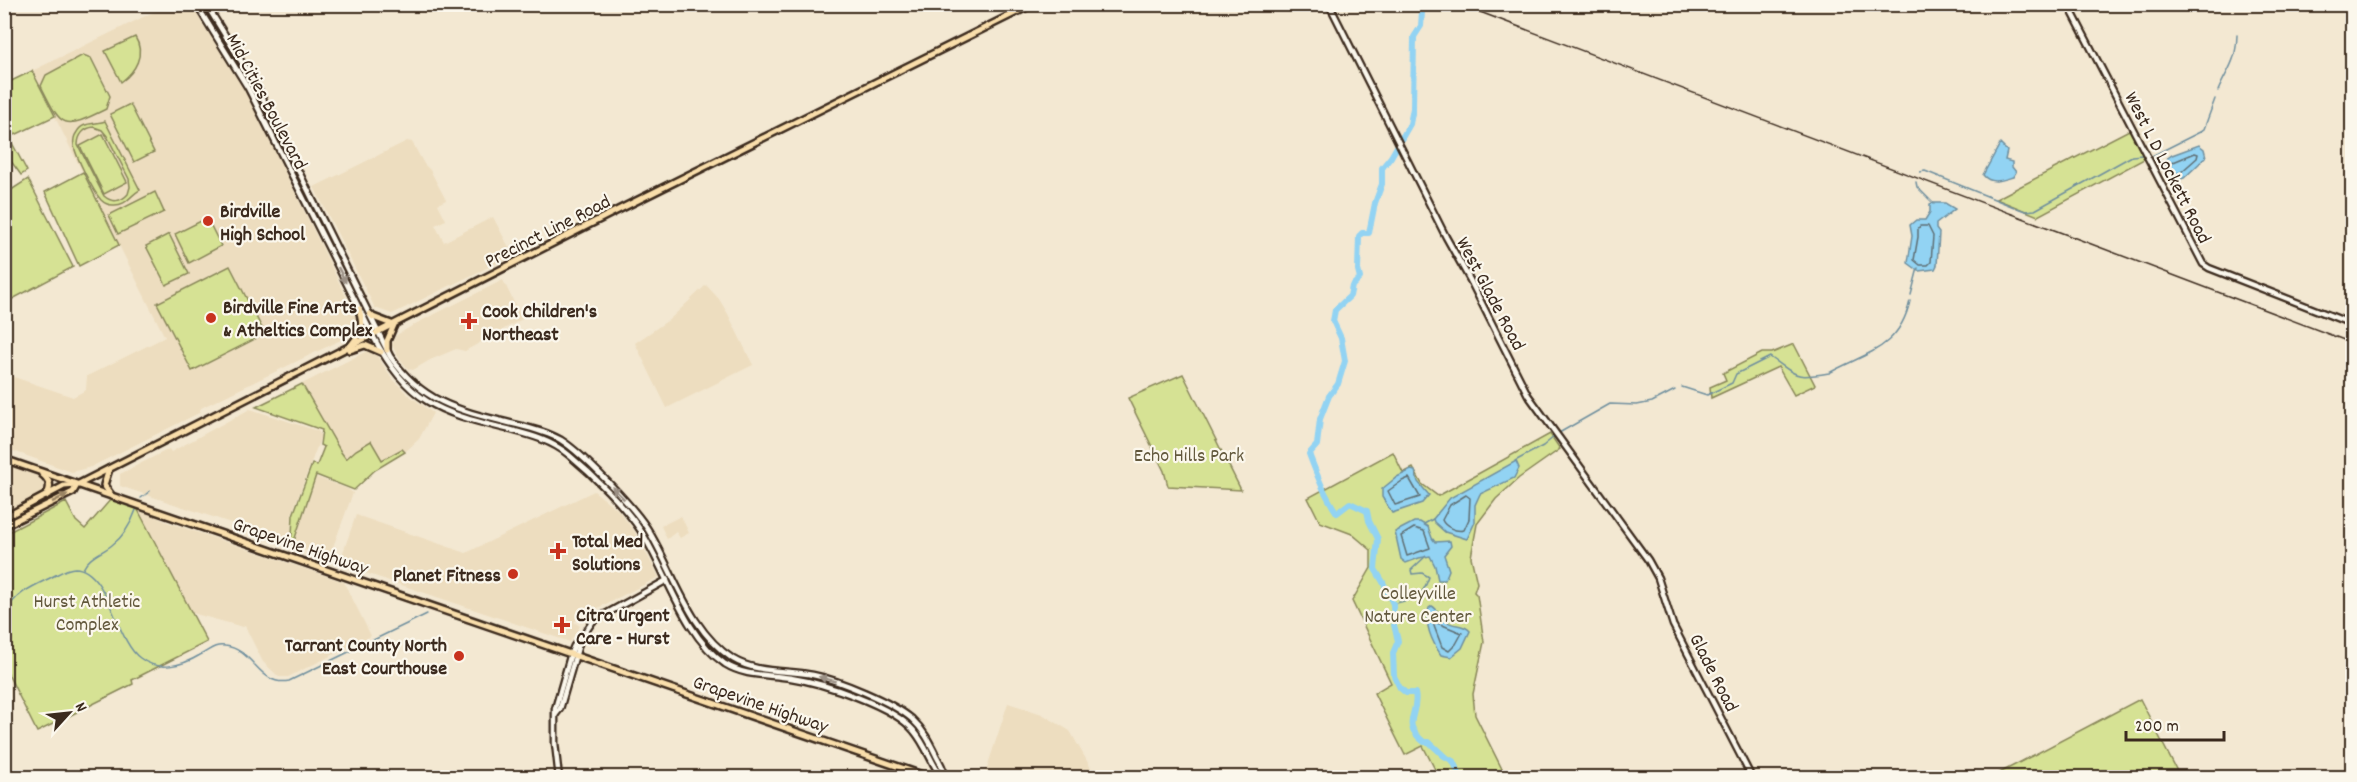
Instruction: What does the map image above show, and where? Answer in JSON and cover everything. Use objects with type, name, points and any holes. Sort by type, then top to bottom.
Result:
[{"type":"main road","name":"Mid Cities Boulevard","points":[[196,4],[243,81],[359,309],[376,334]]},
{"type":"main road","name":"Mid Cities Boulevard","points":[[206,4],[250,76],[288,149],[370,314],[376,334],[393,370],[420,398],[442,411],[536,437],[557,446],[572,458],[633,520],[698,638],[716,657],[740,671],[759,676],[798,679],[836,688],[898,717],[911,727],[923,742],[943,777]]},
{"type":"main road","name":"Precinct Line Road","points":[[4,519],[64,486],[77,485],[608,215],[1033,4]]},
{"type":"main road","name":"West Glade Road","points":[[1329,4],[1528,395],[1648,560],[1658,578]]},
{"type":"main road","name":"West L D Lockett Road","points":[[2068,4],[2203,264],[2259,289],[2352,324]]},
{"type":"main road","points":[[243,81],[250,76]]},
{"type":"main road","points":[[284,159],[288,149]]},
{"type":"main road","points":[[328,248],[336,245]]},
{"type":"main road","points":[[350,347],[362,332],[359,309]]},
{"type":"main road","points":[[343,350],[366,345],[384,351],[394,325],[370,314]]},
{"type":"main road","name":"Mid Cities Boulevard","points":[[384,351],[425,393],[456,410],[543,432],[561,440],[577,453],[639,516],[696,620],[712,643],[742,663],[826,678],[896,708],[922,729],[934,750],[943,777]]},
{"type":"main road","points":[[393,370],[408,378]]},
{"type":"main road","points":[[536,437],[561,440]]},
{"type":"main road","name":"Grapevine Highway","points":[[4,459],[931,777]]},
{"type":"main road","points":[[109,469],[104,484],[112,496]]},
{"type":"main road","points":[[38,471],[48,480],[50,488],[46,496]]},
{"type":"main road","name":"Precinct Line Road","points":[[4,526],[73,492],[77,485]]},
{"type":"main road","points":[[633,520],[639,516]]},
{"type":"main road","points":[[559,777],[555,743],[556,714],[560,709],[573,654],[580,640],[596,618],[673,576]]},
{"type":"main road","name":"Glade Road","points":[[1658,578],[1673,624],[1752,777]]},
{"type":"main road","points":[[690,623],[696,620]]},
{"type":"main road","points":[[740,671],[742,663]]},
{"type":"shaded area","name":"Birdville High School","points":[[168,5],[191,5],[245,90],[357,319],[353,322],[351,335],[201,408],[199,413],[91,467],[72,472],[5,448],[5,374],[73,397],[86,390],[87,376],[165,337],[32,71]]},
{"type":"shaded area","points":[[407,141],[412,142],[446,200],[438,204],[446,220],[435,225],[444,242],[493,217],[513,255],[392,314],[375,308],[314,187]]},
{"type":"shaded area","name":"Cook Children's Northeast","points":[[503,280],[522,319],[465,351],[456,349],[413,370],[408,369],[392,345],[395,336]]},
{"type":"shaded area","points":[[706,285],[719,299],[728,314],[753,365],[667,408],[635,343],[670,319]]},
{"type":"shaded area","points":[[367,351],[377,356],[406,393],[433,413],[419,439],[405,452],[402,449],[382,461],[356,450],[347,459],[341,453],[302,384]]},
{"type":"shaded area","points":[[250,409],[318,431],[321,436],[292,514],[291,535],[288,542],[120,486],[120,474],[169,449],[171,452]]},
{"type":"shaded area","points":[[5,463],[42,476],[47,480],[48,490],[5,514]]},
{"type":"shaded area","points":[[316,477],[353,493],[330,555],[327,557],[295,546],[294,542]]},
{"type":"shaded area","points":[[594,491],[618,510],[635,532],[659,577],[580,617],[574,622],[580,626],[570,642],[339,564],[356,515],[466,553]]},
{"type":"shaded area","points":[[137,508],[167,522],[344,582],[371,636],[288,677],[279,677],[263,662],[245,626],[192,613]]},
{"type":"shaded area","points":[[681,516],[689,533],[680,538],[676,532],[667,539],[661,526]]},
{"type":"shaded area","points":[[1008,703],[1042,714],[1070,731],[1096,777],[984,777]]},
{"type":"green space","points":[[135,37],[139,56],[131,73],[121,82],[105,51]]},
{"type":"green space","points":[[83,55],[91,58],[110,96],[106,109],[80,121],[65,122],[59,118],[41,86],[46,75]]},
{"type":"green space","points":[[32,71],[55,116],[15,135],[5,116],[5,84]]},
{"type":"green space","points":[[130,104],[154,152],[134,162],[110,114]]},
{"type":"green space","points":[[105,121],[140,190],[118,205],[106,204],[98,196],[81,166],[74,146],[74,137],[82,126]],"holes":[[[94,127],[102,130],[129,179],[128,194],[119,200],[113,201],[104,196],[78,145],[79,138],[85,130]]]},
{"type":"green space","points":[[4,128],[27,171],[21,175],[5,153]]},
{"type":"green space","points":[[2131,129],[2146,158],[2038,216],[1996,199]]},
{"type":"green space","points":[[103,134],[127,182],[104,194],[80,146]]},
{"type":"green space","points":[[83,172],[119,245],[79,266],[45,192]]},
{"type":"green space","points":[[28,179],[73,267],[5,303],[5,194]]},
{"type":"green space","points":[[155,192],[164,212],[118,234],[109,215]]},
{"type":"green space","points":[[207,218],[221,246],[189,263],[175,234]]},
{"type":"green space","points":[[169,234],[189,274],[166,285],[146,246]]},
{"type":"green space","name":"Birdville Fine Arts & Atheltics Complex","points":[[230,266],[265,334],[192,371],[157,303]]},
{"type":"green space","points":[[1794,344],[1815,385],[1794,395],[1778,367],[1711,398],[1710,387],[1726,380],[1723,373],[1762,353],[1772,353]]},
{"type":"green space","name":"Echo Hills Park","points":[[1183,374],[1241,490],[1168,486],[1164,471],[1128,398]]},
{"type":"green space","points":[[302,384],[346,459],[371,441],[382,460],[402,449],[405,452],[375,470],[354,490],[316,475],[293,544],[288,544],[292,535],[293,515],[312,464],[317,465],[324,447],[320,445],[322,430],[256,407]]},
{"type":"green space","name":"Colleyville Nature Center","points":[[1550,434],[1560,449],[1519,478],[1496,499],[1477,524],[1471,557],[1477,583],[1474,592],[1477,595],[1484,642],[1473,694],[1475,715],[1506,777],[1439,777],[1423,746],[1405,755],[1374,693],[1391,683],[1352,601],[1371,568],[1371,550],[1352,534],[1320,522],[1308,498],[1393,452],[1403,473],[1413,468],[1422,484],[1438,496]]},
{"type":"green space","name":"Hurst Athletic Complex","points":[[111,499],[137,508],[207,642],[132,680],[133,684],[37,732],[5,668],[5,534],[66,502],[76,521],[85,529]]},
{"type":"green space","points":[[2140,699],[2180,777],[1990,778]]},
{"type":"water","points":[[2000,144],[2007,151],[2005,160],[2012,162],[2012,167],[2016,172],[2013,177],[1997,181],[1990,180],[1983,175]]},
{"type":"water","points":[[2199,145],[2204,149],[2206,157],[2184,178],[2173,181],[2165,170],[2165,160]]},
{"type":"water","points":[[1945,203],[1955,209],[1936,224],[1939,233],[1935,269],[1919,271],[1908,263],[1912,236],[1910,225],[1916,220],[1925,220],[1930,212],[1930,204]]},
{"type":"water","points":[[1516,461],[1519,468],[1514,478],[1480,494],[1475,505],[1475,522],[1467,539],[1445,532],[1434,522],[1433,519],[1450,498]]},
{"type":"water","points":[[1411,470],[1415,471],[1418,482],[1429,495],[1422,503],[1392,513],[1382,497],[1382,489],[1397,477]]},
{"type":"water","points":[[1414,522],[1420,522],[1428,527],[1435,542],[1450,541],[1451,546],[1444,555],[1449,570],[1445,580],[1438,580],[1430,556],[1406,563],[1401,559],[1395,532]]},
{"type":"water","points":[[1432,606],[1446,621],[1470,631],[1462,648],[1451,657],[1441,655],[1434,644],[1427,619],[1429,608]]},
{"type":"waterway","points":[[1425,4],[1421,26],[1414,37],[1413,108],[1410,124],[1382,168],[1382,184],[1375,203],[1369,233],[1362,233],[1359,236],[1358,270],[1360,278],[1352,286],[1350,296],[1335,310],[1333,321],[1341,338],[1345,361],[1338,384],[1329,396],[1320,419],[1317,445],[1309,454],[1325,492],[1337,513],[1350,503],[1367,511],[1378,539],[1375,569],[1393,604],[1394,625],[1398,641],[1393,653],[1394,676],[1400,688],[1406,693],[1415,693],[1416,701],[1411,724],[1413,729],[1424,742],[1429,742],[1453,761],[1461,778]]},
{"type":"waterway","points":[[2218,91],[2233,59],[2237,35]]},
{"type":"waterway","points":[[2152,156],[2204,129],[2215,99]]},
{"type":"waterway","points":[[2017,208],[2025,211],[2035,210],[2132,156],[2142,155]]},
{"type":"waterway","points":[[1920,172],[1925,171],[2014,207]]},
{"type":"waterway","points":[[1916,182],[1917,187],[1934,204]]},
{"type":"waterway","points":[[1911,295],[1918,268]]},
{"type":"waterway","points":[[1682,387],[1707,395],[1732,383],[1736,374],[1770,357],[1791,372],[1802,376],[1829,373],[1868,354],[1890,339],[1905,317],[1910,301]]},
{"type":"waterway","points":[[1559,433],[1610,404],[1637,405],[1652,402],[1675,390]]},
{"type":"waterway","points":[[1515,461],[1543,446],[1555,436]]},
{"type":"waterway","points":[[141,498],[150,491]]},
{"type":"waterway","points":[[83,569],[92,558],[120,538],[136,510]]},
{"type":"waterway","points":[[1424,524],[1433,519]]},
{"type":"waterway","points":[[1393,604],[1412,599],[1423,591],[1429,577],[1422,573],[1412,574],[1411,570],[1426,556]]},
{"type":"waterway","points":[[4,614],[13,601],[24,592],[63,571],[75,568],[86,571],[96,580],[104,592],[124,637],[140,658],[147,662],[170,666],[193,659],[215,647],[225,646],[243,654],[263,673],[279,681],[289,681],[427,614]]},
{"type":"railway","points":[[1459,4],[2352,343]]},
{"type":"place","name":"Birdville High School","points":[[208,221]]},
{"type":"place","name":"Birdville Fine Arts & Atheltics Complex","points":[[211,318]]},
{"type":"place","name":"Cook Children's Northeast","points":[[469,321]]},
{"type":"place","name":"Total Med Solutions","points":[[558,551]]},
{"type":"place","name":"Planet Fitness","points":[[513,574]]},
{"type":"place","name":"Citra Urgent Care - Hurst","points":[[562,625]]},
{"type":"place","name":"Tarrant County North East Courthouse","points":[[459,656]]}]
